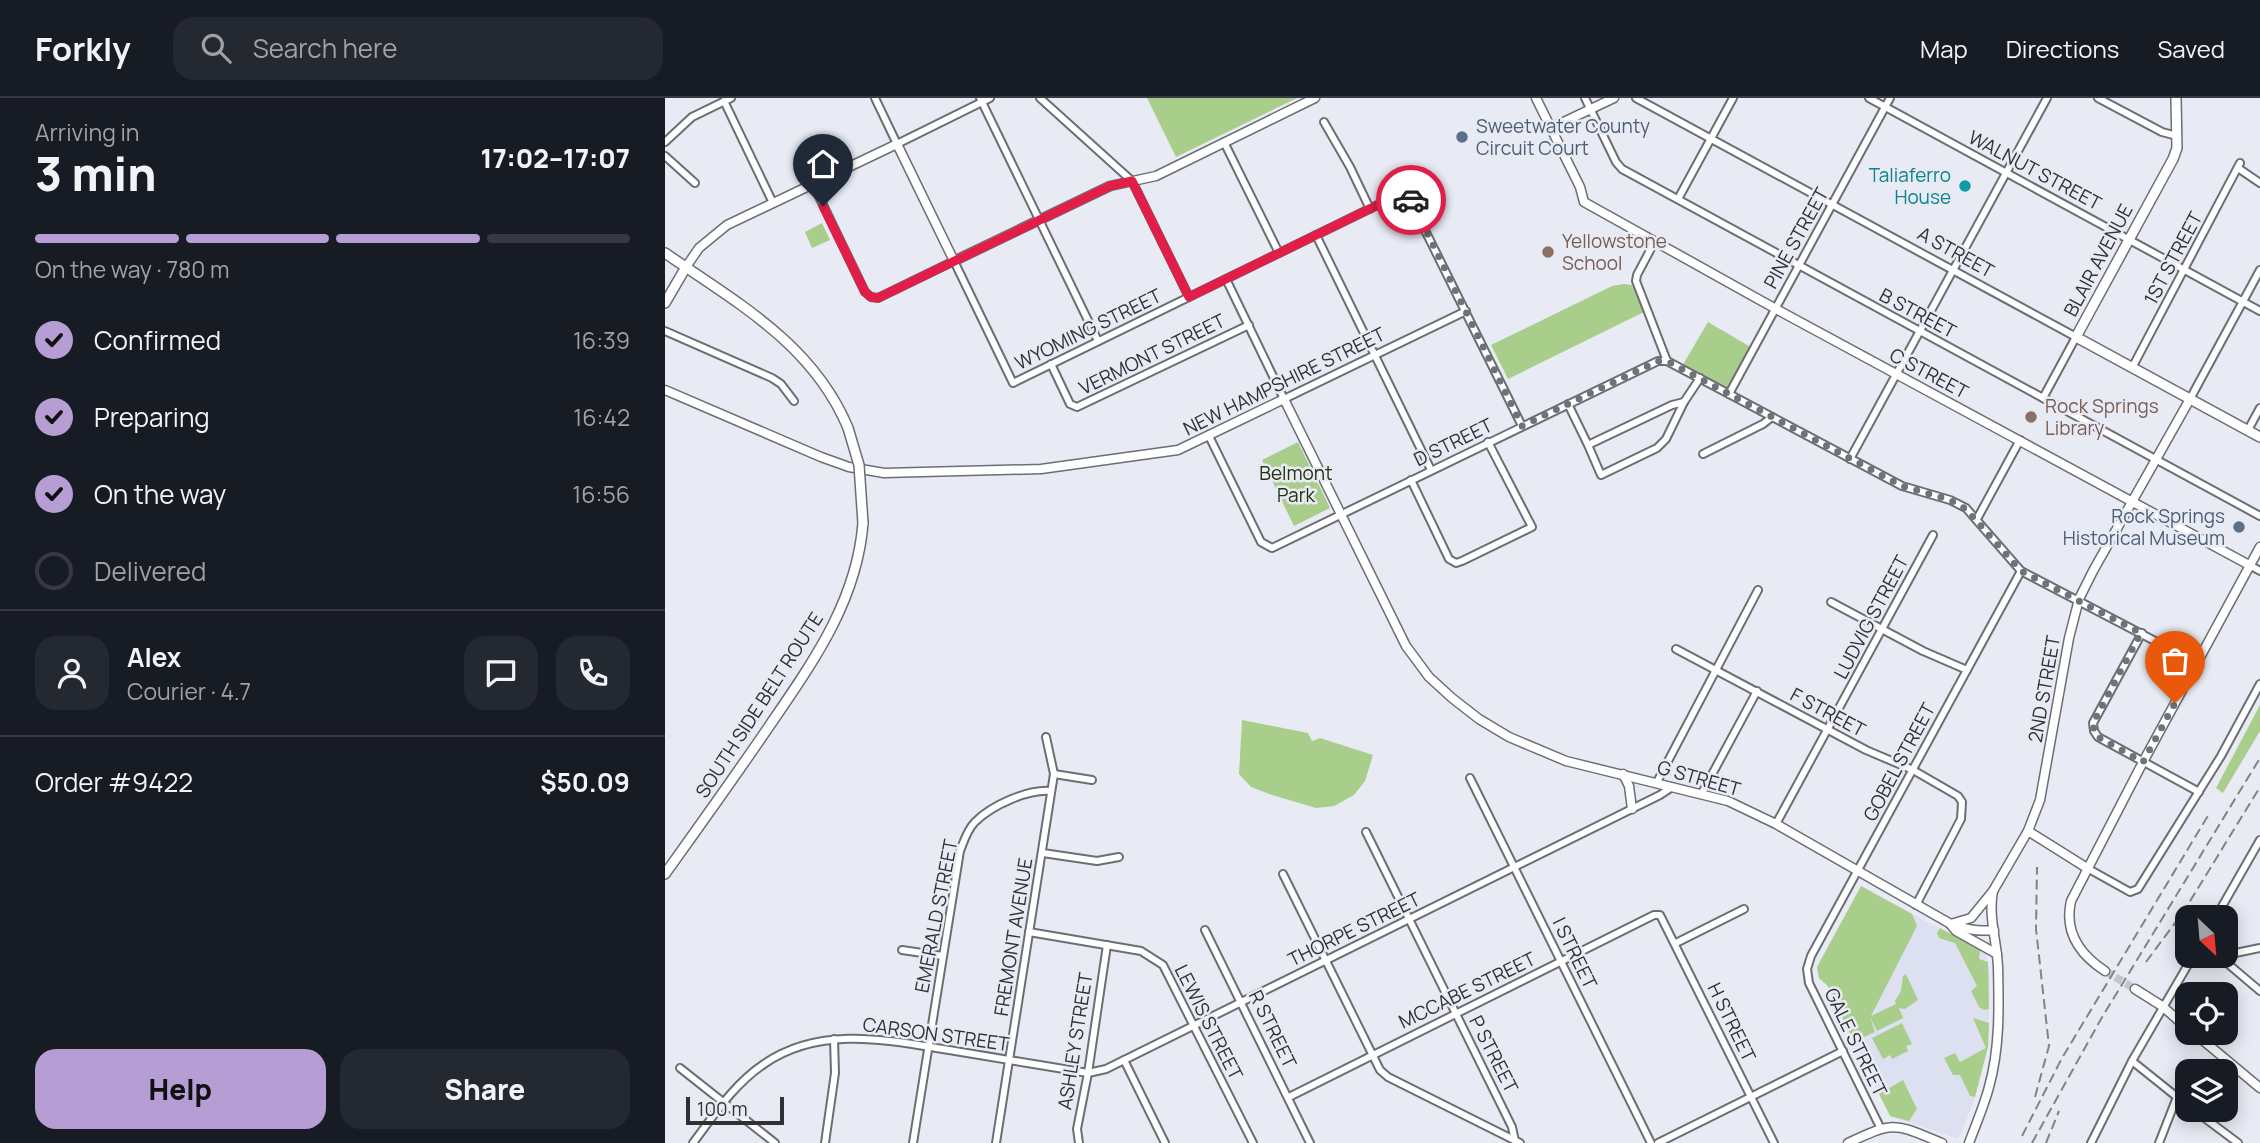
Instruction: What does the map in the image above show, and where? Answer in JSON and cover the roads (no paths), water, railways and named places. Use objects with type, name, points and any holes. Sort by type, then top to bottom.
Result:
[{"type":"main road","name":"BLAIR AVENUE","points":[[2076,337],[2173,159],[2177,136],[2176,98]]},
{"type":"main road","name":"SOUTH SIDE BELT ROUTE","points":[[665,253],[757,316],[797,350],[831,392],[848,428],[859,465],[863,523],[857,563],[837,621],[795,689],[665,874]]},
{"type":"main road","points":[[665,303],[686,267]]},
{"type":"main road","name":"A STREET","points":[[2076,337],[2260,437]]},
{"type":"street","points":[[875,98],[954,261]]},
{"type":"street","points":[[686,267],[699,248],[727,225],[897,144],[981,100],[990,98]]},
{"type":"street","points":[[1040,98],[1132,181],[1189,297]]},
{"type":"street","points":[[813,184],[865,292],[878,298],[1110,186],[1156,176],[1315,98]]},
{"type":"street","points":[[1536,98],[1551,128],[1613,98]]},
{"type":"street","name":"B STREET","points":[[1585,98],[1622,169],[2260,516]]},
{"type":"street","name":"A STREET","points":[[1636,98],[2076,337]]},
{"type":"street","points":[[1678,199],[1733,98]]},
{"type":"street","name":"WALNUT STREET","points":[[1869,98],[2260,310]]},
{"type":"street","name":"PINE STREET","points":[[1730,394],[1890,98]]},
{"type":"street","points":[[1850,459],[2047,98]]},
{"type":"street","points":[[2098,98],[2162,132],[2177,136]]},
{"type":"street","points":[[665,142],[692,117],[728,100],[773,203]]},
{"type":"street","points":[[981,100],[1098,341]]},
{"type":"street","points":[[1324,122],[1370,209]]},
{"type":"street","name":"C STREET","points":[[1551,128],[1580,187],[1584,202],[2260,571]]},
{"type":"street","points":[[1224,142],[1279,253]]},
{"type":"street","points":[[665,156],[695,183]]},
{"type":"street","name":"1ST STREET","points":[[2132,368],[2239,165],[2260,183]]},
{"type":"street","name":"WYOMING STREET","points":[[954,261],[1013,383],[1405,194],[1466,311]]},
{"type":"street","points":[[1317,235],[1431,470]]},
{"type":"street","points":[[1655,241],[1636,281],[1667,361],[1902,486],[1950,500],[1966,509],[2021,571],[2197,663]]},
{"type":"street","name":"2ND STREET","points":[[1949,923],[1971,918],[1993,891],[2028,831],[2040,800],[2069,638],[2080,600],[2260,270]]},
{"type":"street","points":[[1226,279],[1284,399]]},
{"type":"street","points":[[1466,311],[1522,426]]},
{"type":"street","name":"NEW HAMPSHIRE STREET","points":[[665,390],[821,457],[874,472],[1010,471],[1080,466],[1178,450],[1466,311]]},
{"type":"street","name":"VERMONT STREET","points":[[1051,364],[1070,404],[1077,407],[1249,325]]},
{"type":"street","points":[[665,331],[772,378],[781,384],[794,401]]},
{"type":"street","name":"BLAIR AVENUE","points":[[2043,398],[2076,337]]},
{"type":"street","name":"D STREET","points":[[1209,436],[1261,542],[1272,548],[1658,361],[1667,361]]},
{"type":"street","points":[[1568,404],[1601,475],[1657,449],[1666,439],[1684,402],[1700,379]]},
{"type":"street","name":"G STREET","points":[[1284,399],[1406,646],[1429,677],[1479,719],[1509,737],[1566,761],[1728,801],[1776,824],[1949,923],[1967,930],[1994,930]]},
{"type":"street","points":[[1588,445],[1672,405],[1684,402]]},
{"type":"street","points":[[2248,430],[2260,408]]},
{"type":"street","points":[[1703,454],[1772,417]]},
{"type":"street","points":[[1977,519],[2020,440]]},
{"type":"street","points":[[1411,480],[1449,559],[1456,563],[1532,527],[1488,442]]},
{"type":"street","name":"LUDVIG STREET","points":[[1776,824],[1933,535]]},
{"type":"street","points":[[2105,971],[2085,955],[2073,939],[2069,912],[2071,901],[2260,547]]},
{"type":"street","name":"GOBEL STREET","points":[[1807,969],[1811,956],[2021,571]]},
{"type":"street","points":[[1657,782],[1758,590]]},
{"type":"street","points":[[1831,601],[1923,651],[1967,670]]},
{"type":"street","points":[[2141,633],[2093,723],[2094,731],[2098,737],[2199,792]]},
{"type":"street","name":"F STREET","points":[[1676,649],[1866,750],[1953,791],[1962,802],[1961,819],[1916,905]]},
{"type":"street","points":[[2028,831],[2087,868],[2134,892],[2199,792],[2260,684]]},
{"type":"street","points":[[1702,793],[1757,691]]},
{"type":"street","name":"FREMONT AVENUE","points":[[996,1143],[1054,774],[1046,737]]},
{"type":"street","points":[[1054,774],[1093,780]]},
{"type":"street","points":[[1623,774],[1629,786],[1632,809]]},
{"type":"street","name":"I STREET","points":[[1471,778],[1651,1143]]},
{"type":"street","name":"THORPE STREET","points":[[1088,1073],[1106,1069],[1326,961],[1632,809],[1672,786]]},
{"type":"street","name":"EMERALD STREET","points":[[913,1143],[960,851],[966,835],[976,822],[991,811],[1028,792],[1051,791]]},
{"type":"street","name":"P STREET","points":[[1366,832],[1512,1126],[1516,1142]]},
{"type":"street","points":[[2223,905],[2260,840]]},
{"type":"street","points":[[1043,853],[1097,861],[1119,857]]},
{"type":"street","points":[[1283,874],[1380,1070],[1388,1077],[1516,1142]]},
{"type":"street","points":[[1969,1143],[1994,1066],[1999,996],[1991,900],[1993,891]]},
{"type":"street","points":[[1676,943],[1744,909]]},
{"type":"street","name":"MCCABE STREET","points":[[1289,1097],[1654,915],[1660,915]]},
{"type":"street","name":"H STREET","points":[[1660,915],[1774,1143]]},
{"type":"street","points":[[1949,923],[1956,931],[1997,954]]},
{"type":"street","name":"R STREET","points":[[1205,930],[1310,1143]]},
{"type":"street","name":"LEWIS STREET","points":[[1030,932],[1141,951],[1163,965],[1253,1143]]},
{"type":"street","name":"ASHLEY STREET","points":[[1079,1143],[1077,1129],[1107,945]]},
{"type":"street","points":[[2238,952],[2260,948]]},
{"type":"street","points":[[902,950],[943,956]]},
{"type":"street","points":[[2091,1143],[2132,1061],[2186,968]]},
{"type":"street","points":[[2233,968],[2260,991]]},
{"type":"street","name":"GALE STREET","points":[[1807,969],[1809,983],[1880,1127]]},
{"type":"street","points":[[2135,989],[2175,1017]]},
{"type":"street","name":"CARSON STREET","points":[[692,1143],[751,1074],[774,1057],[808,1043],[863,1037],[1088,1073]]},
{"type":"street","points":[[825,1143],[835,1073],[834,1039]]},
{"type":"street","points":[[2209,1045],[2260,1088]]},
{"type":"street","points":[[1658,1143],[1843,1051]]},
{"type":"street","points":[[1124,1060],[1164,1143]]},
{"type":"street","points":[[2132,1061],[2175,1095]]},
{"type":"street","points":[[680,1068],[775,1143]]},
{"type":"street","points":[[2159,1143],[2175,1102]]},
{"type":"street","points":[[2208,1122],[2229,1140],[2238,1143]]},
{"type":"street","points":[[1849,1143],[1880,1127],[1893,1125],[1942,1143]]},
{"type":"tunnel","points":[[2105,971],[2135,989]]},
{"type":"railway","points":[[2032,1143],[2101,1019],[2260,758]]},
{"type":"railway","points":[[2146,962],[2184,911],[2260,787]]},
{"type":"railway","points":[[2022,1136],[2062,1058],[2209,814]]},
{"type":"railway","points":[[2035,1097],[2049,1046],[2036,929],[2037,867]]},
{"type":"railway","points":[[2046,1143],[2059,1111]]},
{"type":"place","name":"Sweetwater County Circuit Court","points":[[1462,137]]},
{"type":"place","name":"Taliaferro House","points":[[1965,186]]},
{"type":"place","name":"Yellowstone School","points":[[1548,252]]},
{"type":"place","name":"Rock Springs Library","points":[[2031,417]]},
{"type":"place","name":"Rock Springs Historical Museum","points":[[2239,527]]},
{"type":"park label","name":"Belmont Park","points":[[1296,484]]}]
